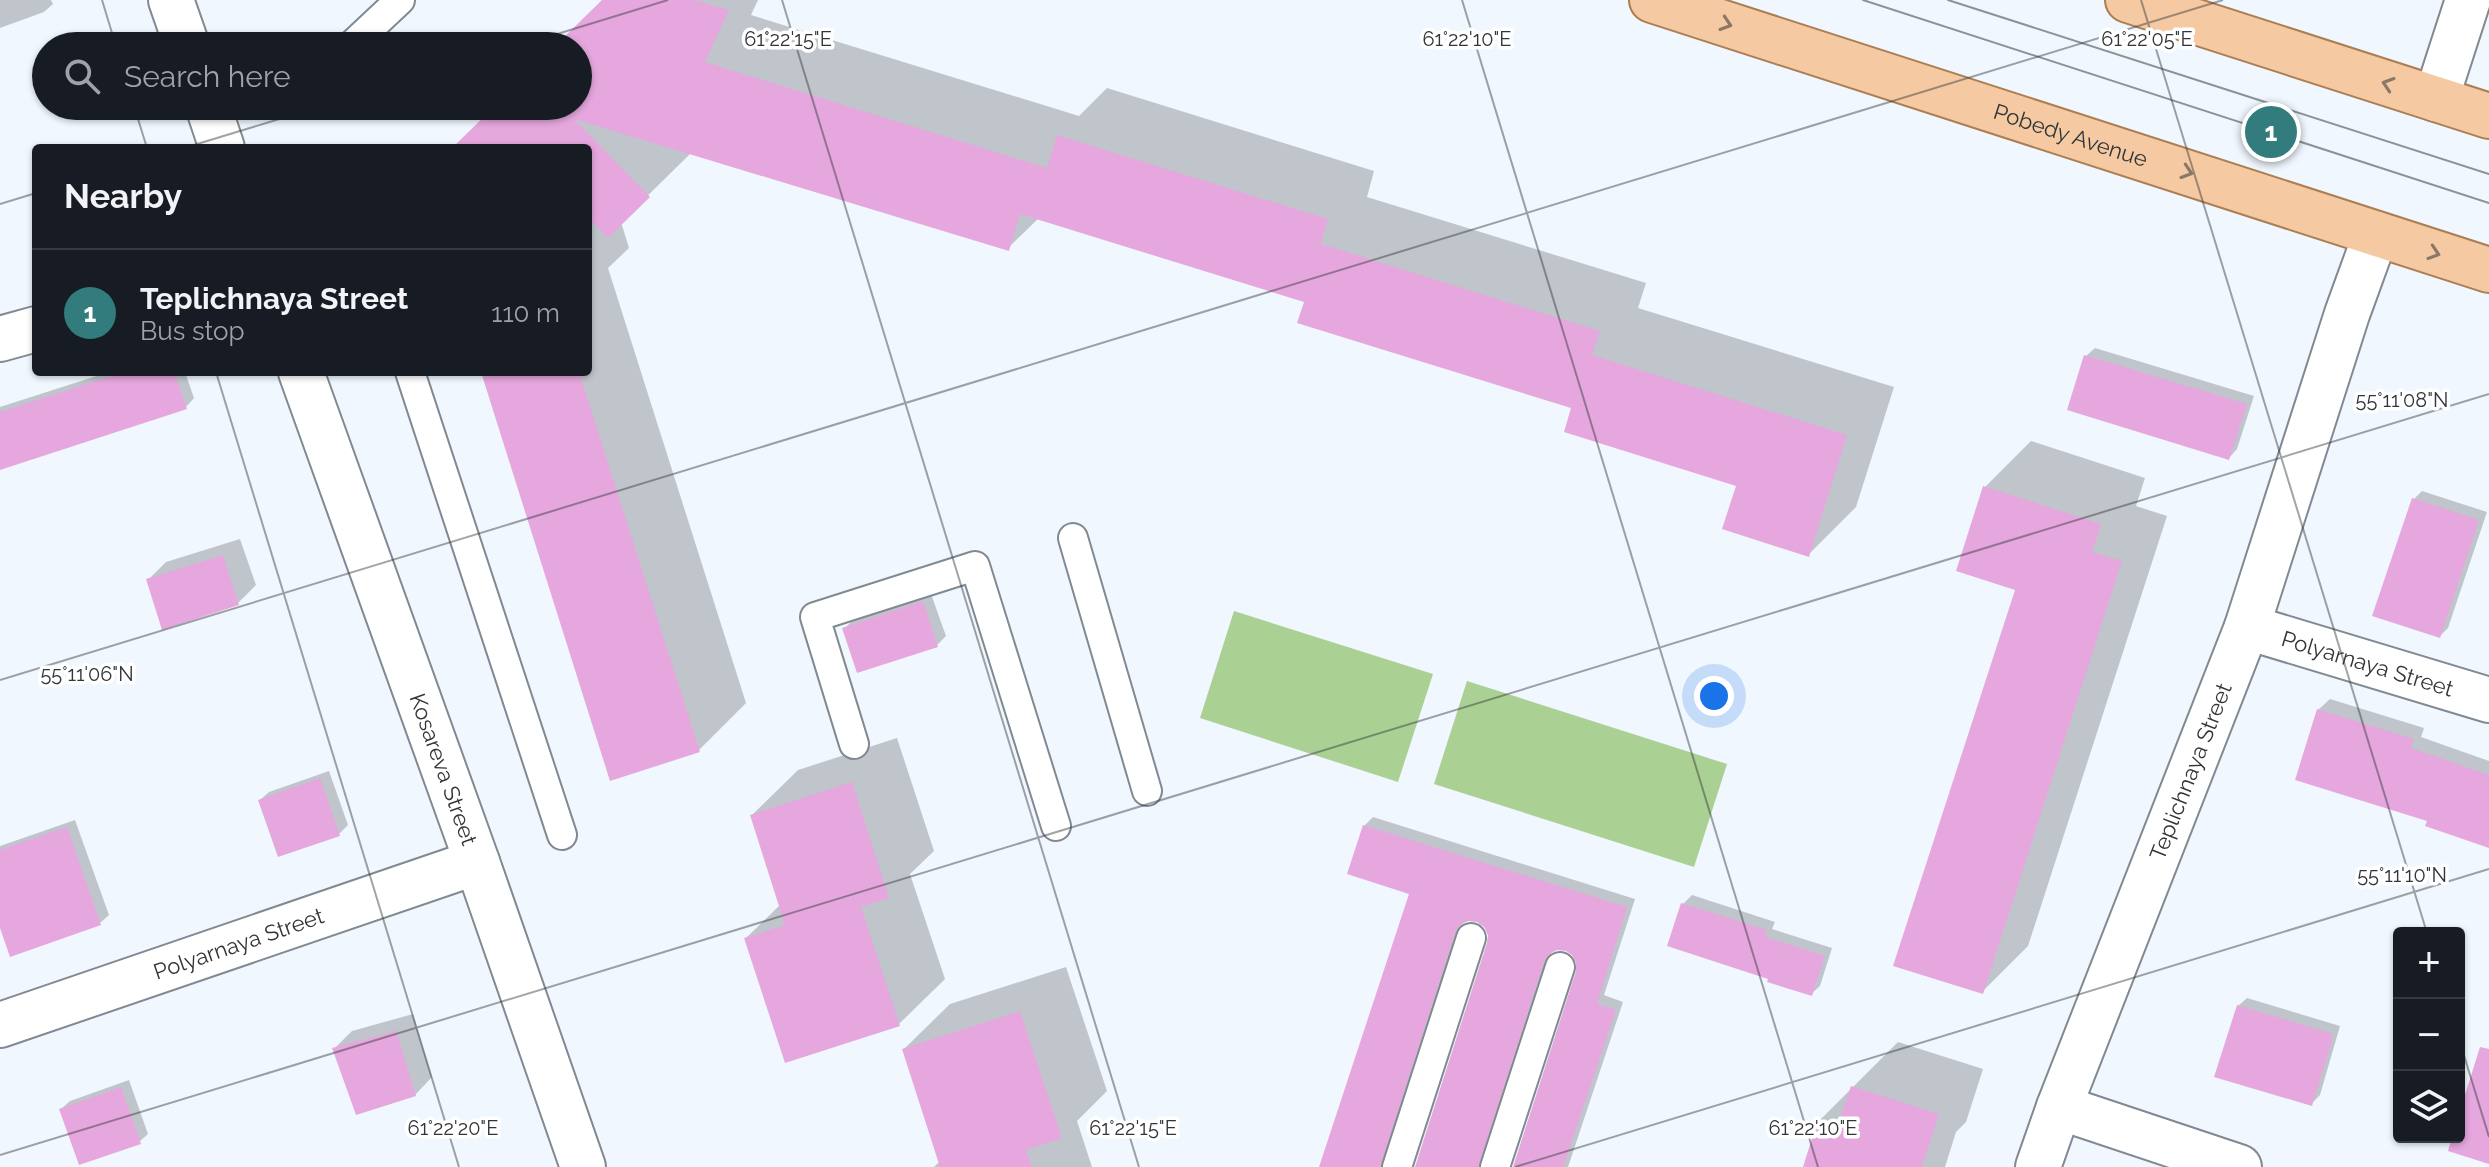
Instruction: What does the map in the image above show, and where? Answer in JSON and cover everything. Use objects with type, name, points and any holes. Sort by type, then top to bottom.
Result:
[{"type":"main road","name":"Pobedy Avenue","points":[[1652,0],[2489,270]]},
{"type":"main road","points":[[2128,0],[2489,116]]},
{"type":"street","points":[[171,0],[182,32]]},
{"type":"street","points":[[2436,99],[2468,0]]},
{"type":"street","name":"Teplichnaya Street","points":[[2038,1167],[2247,627],[2347,314],[2376,234]]},
{"type":"street","points":[[0,339],[32,330]]},
{"type":"street","name":"Kosareva Street","points":[[302,376],[583,1167]]},
{"type":"street","name":"Polyarnaya Street","points":[[2247,627],[2489,700]]},
{"type":"street","name":"Polyarnaya Street","points":[[0,1025],[477,862]]},
{"type":"street","points":[[2059,1107],[2239,1167]]},
{"type":"lane","points":[[366,32],[400,0]]},
{"type":"lane","points":[[411,376],[562,835]]},
{"type":"lane","points":[[1073,538],[1147,791]]},
{"type":"lane","points":[[854,744],[815,617],[975,566],[1056,826]]},
{"type":"lane","points":[[1397,1167],[1471,938]]},
{"type":"lane","points":[[1495,1167],[1560,967]]},
{"type":"green space","points":[[1234,611],[1433,674],[1398,782],[1200,718]]},
{"type":"green space","points":[[1467,681],[1727,764],[1694,867],[1434,784]]},
{"type":"building","points":[[602,0],[695,0],[729,10],[705,62],[1047,168],[1057,135],[1328,219],[1321,244],[1600,331],[1592,355],[1847,435],[1809,557],[1722,529],[1736,486],[1564,432],[1571,408],[1297,323],[1304,302],[1020,214],[1009,251],[577,120],[592,120],[592,32],[569,32]]},
{"type":"building","points":[[481,120],[575,120],[650,197],[608,238],[592,221],[592,144],[456,144]]},
{"type":"building","points":[[2084,355],[2247,404],[2229,460],[2067,410]]},
{"type":"building","points":[[112,376],[175,376],[187,409],[0,470],[0,412]]},
{"type":"building","points":[[482,376],[580,376],[700,752],[610,781]]},
{"type":"building","points":[[1983,486],[2101,524],[2092,552],[2122,561],[1983,994],[1893,966],[2015,590],[1956,571]]},
{"type":"building","points":[[2412,498],[2479,520],[2440,638],[2372,616]]},
{"type":"building","points":[[223,555],[239,605],[162,630],[146,579]]},
{"type":"building","points":[[923,601],[938,647],[857,673],[842,628]]},
{"type":"building","points":[[2317,709],[2414,739],[2411,748],[2489,775],[2489,848],[2425,826],[2427,821],[2295,780]]},
{"type":"building","points":[[320,778],[340,836],[278,857],[258,800]]},
{"type":"building","points":[[852,782],[889,898],[861,907],[900,1026],[785,1063],[744,938],[785,925],[750,815]]},
{"type":"building","points":[[1363,825],[1627,907],[1597,1004],[1616,1010],[1563,1167],[1513,1167],[1576,971],[1572,955],[1557,950],[1549,954],[1544,962],[1478,1167],[1415,1167],[1487,943],[1488,935],[1484,927],[1468,921],[1460,925],[1455,933],[1380,1167],[1319,1167],[1409,894],[1347,874]]},
{"type":"building","points":[[67,827],[101,925],[10,957],[0,928],[0,850]]},
{"type":"building","points":[[1681,903],[1767,930],[1765,937],[1825,956],[1812,996],[1667,946]]},
{"type":"building","points":[[2237,1005],[2334,1034],[2330,1036],[2333,1037],[2312,1106],[2214,1077]]},
{"type":"building","points":[[1020,1011],[1062,1138],[1026,1150],[1032,1167],[940,1167],[902,1049]]},
{"type":"building","points":[[396,1031],[416,1096],[356,1115],[332,1048]]},
{"type":"building","points":[[2480,1047],[2489,1049],[2489,1164],[2448,1151],[2450,1143],[2465,1143],[2465,1095]]},
{"type":"building","points":[[1851,1086],[1939,1114],[1922,1167],[1803,1167],[1818,1119],[1838,1125]]},
{"type":"building","points":[[121,1087],[141,1144],[79,1165],[59,1109]]},
{"type":"tram line","points":[[1863,0],[2489,203]]},
{"type":"tram line","points":[[1948,0],[2489,174]]},
{"type":"place","name":"Teplichnaya Street","points":[[2271,132]]}]
